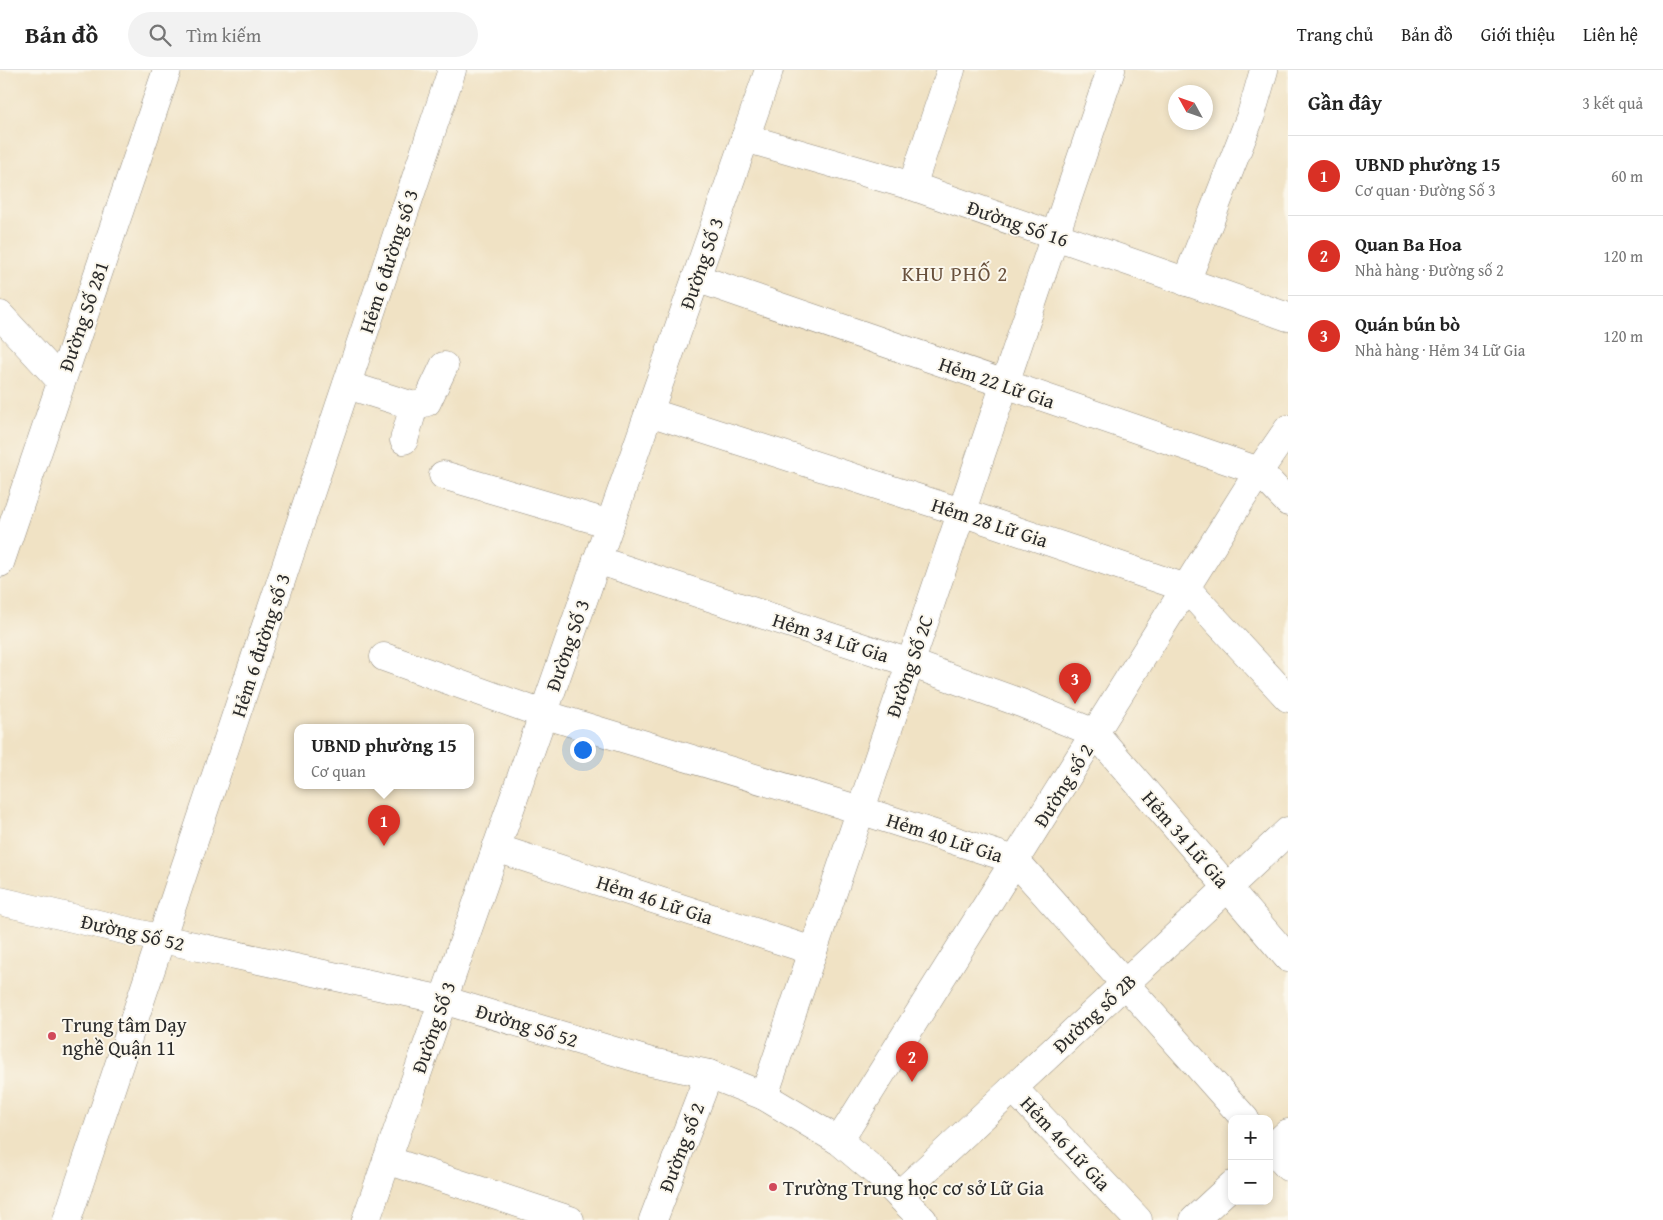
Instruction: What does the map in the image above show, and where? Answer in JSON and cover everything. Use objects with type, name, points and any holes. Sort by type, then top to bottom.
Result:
[{"type":"street","name":"Đường Số 281","points":[[0,563],[167,70]]},
{"type":"street","name":"Hẻm 6 đường số 3","points":[[67,1220],[452,70]]},
{"type":"street","name":"Đường Số 3","points":[[366,1220],[769,70]]},
{"type":"street","points":[[912,186],[951,70]]},
{"type":"street","name":"Đường Số 2C","points":[[764,1096],[1111,70]]},
{"type":"street","points":[[1186,282],[1251,114],[1264,70]]},
{"type":"street","name":"Đường Số 16","points":[[745,138],[912,186],[1288,317]]},
{"type":"street","name":"Hẻm 22 Lữ Gia","points":[[696,278],[1259,471],[1288,502]]},
{"type":"street","points":[[0,315],[61,381]]},
{"type":"street","points":[[347,386],[414,406],[427,402],[444,366]]},
{"type":"street","points":[[404,440],[414,406]]},
{"type":"street","name":"Hẻm 28 Lữ Gia","points":[[649,412],[961,512],[1186,588],[1288,698]]},
{"type":"street","name":"Đường số 2","points":[[839,1141],[1259,471],[1288,429]]},
{"type":"street","points":[[443,475],[610,524]]},
{"type":"street","name":"Hẻm 34 Lữ Gia","points":[[597,560],[910,663],[1021,703],[1095,733],[1288,958]]},
{"type":"street","name":"Hẻm 40 Lữ Gia","points":[[384,657],[543,714],[860,810],[1015,860],[1241,1115]]},
{"type":"street","name":"Đường số 2B","points":[[900,1195],[1288,831]]},
{"type":"street","name":"Hẻm 46 Lữ Gia","points":[[496,848],[813,950]]},
{"type":"street","name":"Đường Số 52","points":[[0,900],[162,939],[443,1000],[651,1062],[709,1074],[764,1096],[839,1141],[877,1172],[923,1220]]},
{"type":"street","name":"Đường số 2","points":[[653,1220],[709,1074]]},
{"type":"street","name":"Hẻm 46 Lữ Gia","points":[[1014,1088],[1138,1220]]},
{"type":"street","points":[[387,1160],[570,1220]]},
{"type":"street","points":[[1194,1220],[1228,1189]]},
{"type":"place","name":"Quán bún bò","points":[[1075,704]]},
{"type":"place","name":"UBND phường 15","points":[[384,846]]},
{"type":"place","name":"Trung tâm Dạy nghề Quận 11","points":[[52,1036]]},
{"type":"place","name":"Quan Ba Hoa","points":[[912,1082]]},
{"type":"place","name":"Trường Trung học cơ sở Lữ Gia","points":[[773,1187]]},
{"type":"district","name":"KHU PHỐ 2","points":[[955,273]]}]
